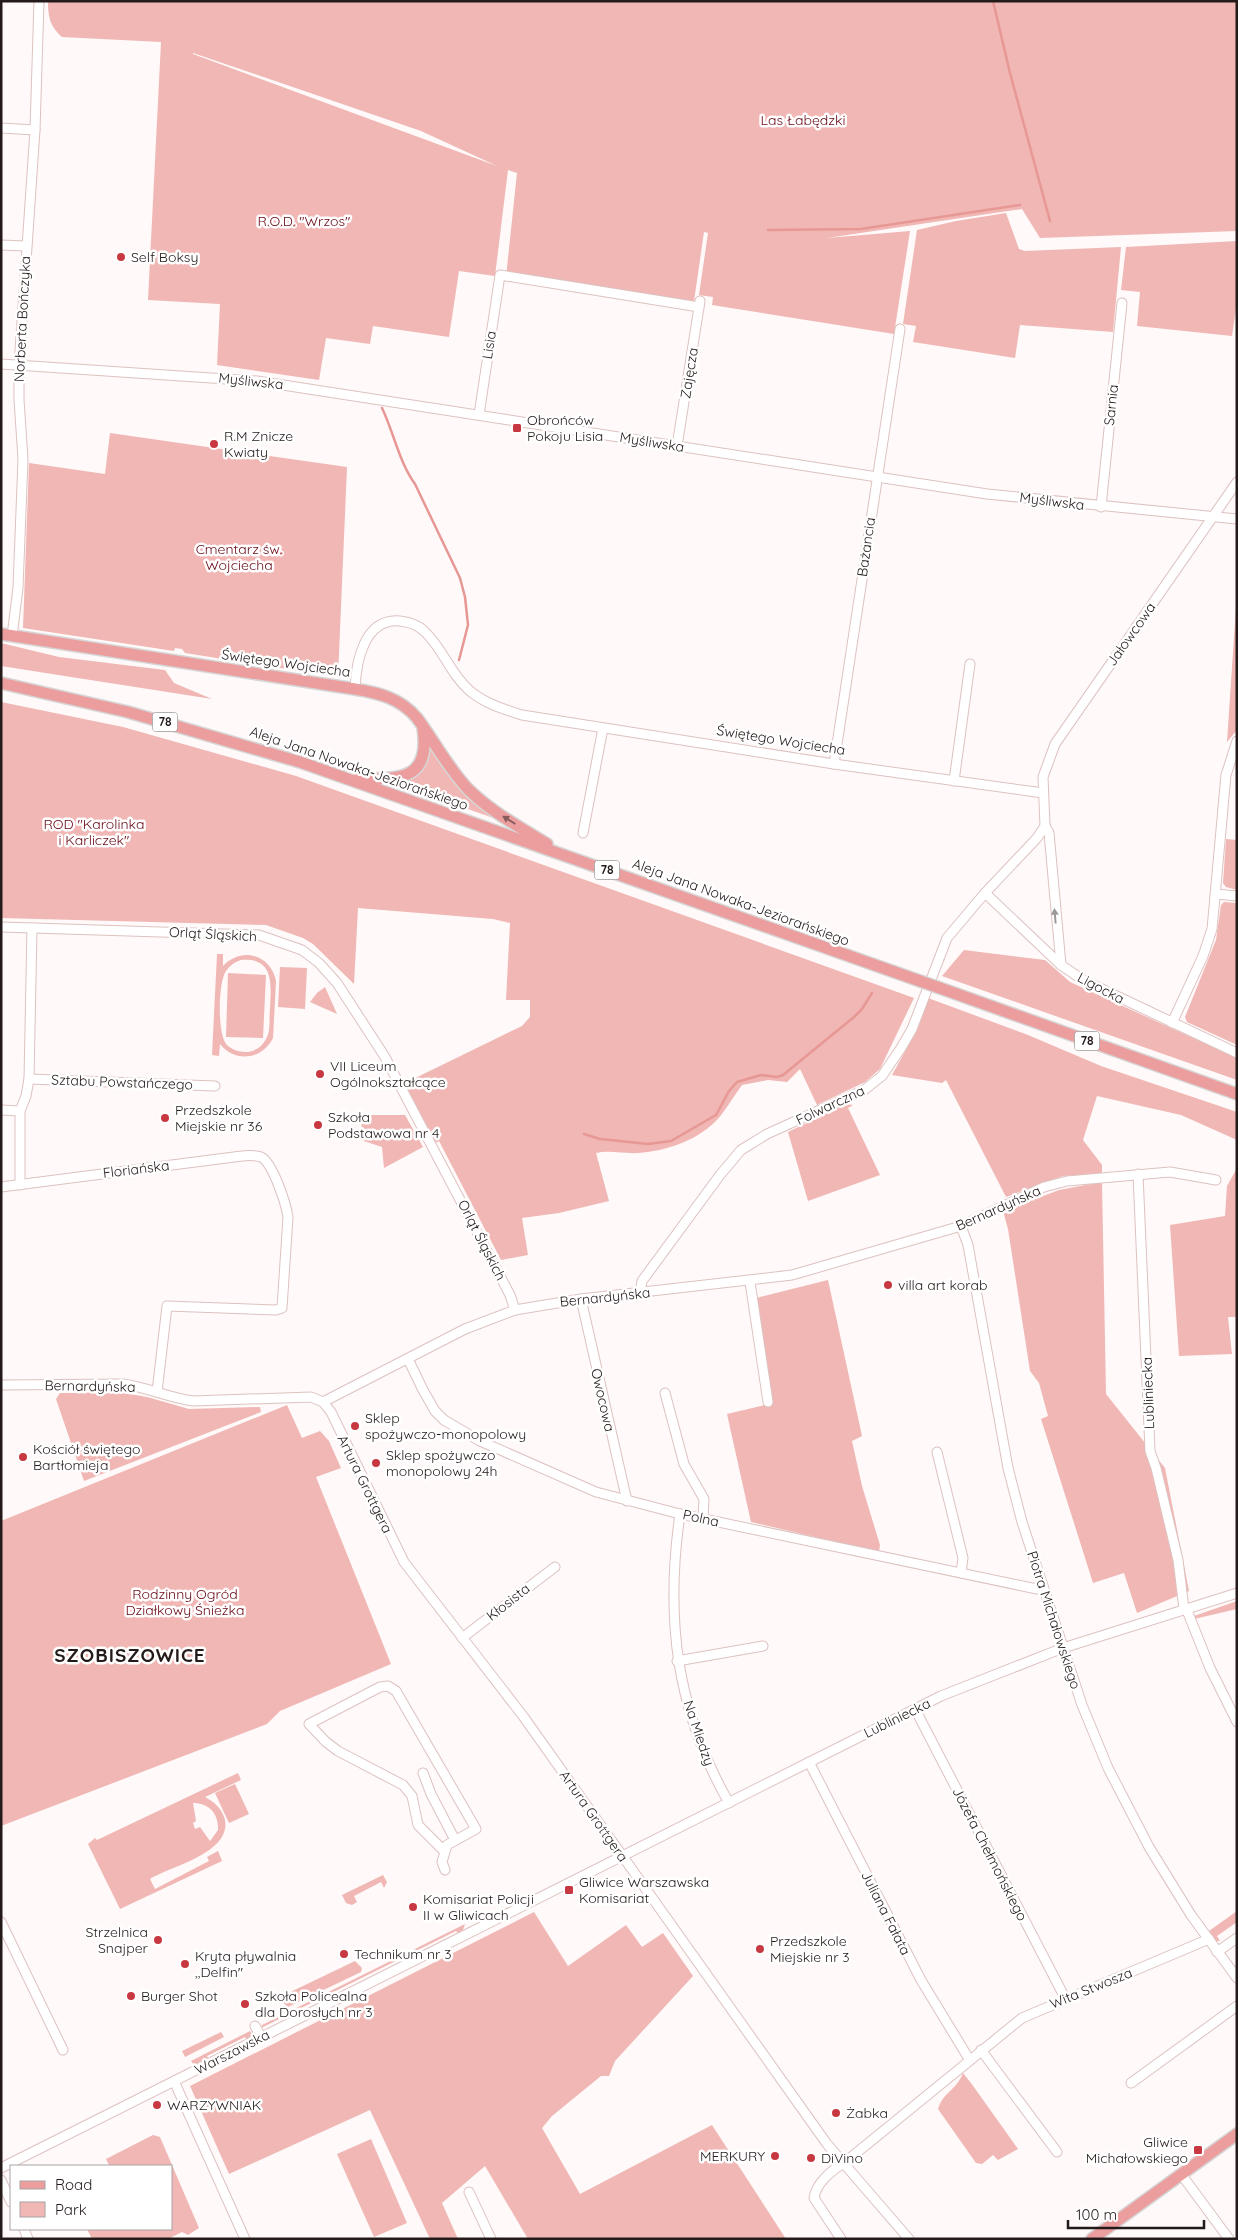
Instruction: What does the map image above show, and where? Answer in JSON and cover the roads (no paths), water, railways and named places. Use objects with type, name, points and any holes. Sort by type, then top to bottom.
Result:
[{"type":"main road","name":"Świętego Wojciecha","points":[[6,635],[355,689]]},
{"type":"main road","name":"Aleja Jana Nowaka-Jeziorańskiego","points":[[1,683],[188,728],[348,779],[1237,1094]]},
{"type":"main road","points":[[355,689],[392,698],[410,710],[469,790],[485,804],[566,855]]},
{"type":"main road","points":[[348,779],[390,779],[406,776],[417,768],[423,758],[426,747],[423,726]]},
{"type":"main road","points":[[1092,2239],[1237,2134]]},
{"type":"street","name":"Norberta Bończyka","points":[[6,635],[18,588],[23,459],[19,365],[35,130],[39,1]]},
{"type":"street","points":[[1,128],[35,130]]},
{"type":"street","points":[[1,245],[26,246]]},
{"type":"street","name":"Lisia","points":[[479,415],[500,275],[700,304]]},
{"type":"street","name":"Sarnia","points":[[1101,507],[1122,303]]},
{"type":"street","name":"Zajęcza","points":[[677,446],[700,304]]},
{"type":"street","name":"Bażancia","points":[[834,764],[876,476],[900,329]]},
{"type":"street","name":"Myśliwska","points":[[1,364],[179,374],[257,381],[986,494],[1101,507],[1237,519]]},
{"type":"street","name":"Jałowcowa","points":[[1043,793],[1043,777],[1055,744],[1237,482]]},
{"type":"street","name":"Świętego Wojciecha","points":[[355,689],[362,648],[368,635],[376,627],[398,621],[410,623],[422,629],[431,638],[454,675],[469,690],[488,703],[522,715],[834,764],[1043,793]]},
{"type":"street","points":[[954,781],[970,664]]},
{"type":"street","points":[[584,833],[603,728]]},
{"type":"street","points":[[1172,1023],[1208,942],[1216,894],[1226,775],[1237,741]]},
{"type":"street","points":[[1043,793],[1046,811],[1045,826],[1049,833],[1061,965]]},
{"type":"street","name":"Folwarczna","points":[[640,1293],[642,1282],[726,1167],[741,1150],[767,1134],[864,1090],[882,1076],[894,1060],[912,1028],[947,938],[985,893],[1038,838],[1045,826]]},
{"type":"street","name":"Ligocka","points":[[985,893],[1061,965],[1083,980],[1237,1053]]},
{"type":"street","points":[[1216,894],[1237,896]]},
{"type":"street","name":"Orląt Śląskich","points":[[1,927],[259,935],[302,950],[319,963],[345,992],[385,1058],[510,1294],[515,1310]]},
{"type":"street","points":[[20,1185],[20,1111],[26,1096],[29,1078],[32,928]]},
{"type":"street","name":"Sztabu Powstańczego","points":[[29,1078],[215,1086]]},
{"type":"street","points":[[1,1110],[20,1111]]},
{"type":"street","name":"Floriańska","points":[[1,1187],[255,1155],[270,1164],[287,1206],[288,1217],[282,1308],[276,1310],[167,1306],[157,1392]]},
{"type":"street","name":"Bernardyńska","points":[[1,1386],[123,1384],[193,1402],[311,1397],[323,1402],[474,1326],[515,1310],[581,1299],[750,1282],[792,1275],[961,1226],[1044,1187],[1067,1181],[1170,1172],[1216,1180]]},
{"type":"street","name":"Lubliniecka","points":[[1138,1174],[1150,1452],[1156,1468],[1178,1560],[1185,1609]]},
{"type":"street","name":"Piotra Michałowskiego","points":[[961,1226],[968,1245],[1008,1468],[1042,1587],[1085,1714],[1121,1794],[1175,1890],[1237,1978]]},
{"type":"street","points":[[750,1282],[768,1402]]},
{"type":"street","name":"Owocowa","points":[[581,1299],[627,1501]]},
{"type":"street","name":"Polna","points":[[408,1359],[435,1411],[454,1428],[596,1492],[680,1514],[1037,1589],[1042,1587]]},
{"type":"street","points":[[665,1393],[684,1464],[702,1492],[704,1499],[703,1518]]},
{"type":"street","name":"Artura Grottgera","points":[[323,1402],[331,1412],[404,1562],[523,1716],[805,2113],[844,2163],[909,2239]]},
{"type":"street","points":[[937,1452],[963,1558],[961,1573]]},
{"type":"street","name":"Na Miedzy","points":[[680,1514],[673,1592],[677,1661],[698,1739],[728,1803]]},
{"type":"street","name":"Kłosista","points":[[462,1638],[555,1567]]},
{"type":"street","name":"Lubliniecka","points":[[623,1855],[915,1709],[986,1677],[1063,1648],[1237,1593]]},
{"type":"street","points":[[1185,1609],[1210,1668],[1237,1722]]},
{"type":"street","points":[[677,1661],[763,1646]]},
{"type":"street","points":[[444,1851],[418,1825],[412,1796],[403,1785],[338,1751],[326,1742],[309,1724],[380,1687],[393,1688],[399,1694],[476,1829],[455,1840],[444,1851],[442,1862],[445,1870]]},
{"type":"street","name":"Józefa Chełmońskiego","points":[[915,1709],[1065,1998]]},
{"type":"street","name":"Juliana Fałata","points":[[809,1762],[921,1980],[969,2059]]},
{"type":"street","points":[[423,1773],[431,1794],[455,1840]]},
{"type":"street","name":"Warszawska","points":[[1,2168],[623,1855]]},
{"type":"street","points":[[1,1922],[63,2050]]},
{"type":"street","points":[[1217,1952],[1237,1938]]},
{"type":"street","name":"Wita Stwosza","points":[[841,2239],[814,2198],[815,2192],[828,2175],[969,2059],[1022,2018],[1065,1998],[1209,1939]]},
{"type":"street","points":[[1131,2083],[1237,2006]]},
{"type":"street","points":[[255,2026],[261,2037]]},
{"type":"street","points":[[981,2050],[1057,2152]]},
{"type":"street","points":[[174,2081],[245,2239]]},
{"type":"street","points":[[1182,2174],[1229,2239]]},
{"type":"street","points":[[1,2180],[10,2200]]},
{"type":"street","points":[[469,2192],[491,2239]]},
{"type":"waterway","points":[[993,1],[1010,73],[1050,221]]},
{"type":"waterway","points":[[768,230],[861,229],[1020,205]]},
{"type":"waterway","points":[[382,408],[409,475],[460,578],[465,597],[468,625],[459,660]]},
{"type":"waterway","points":[[584,1134],[600,1139],[648,1144],[671,1141],[716,1115],[729,1091],[737,1082],[761,1075],[777,1077],[783,1075],[854,1017],[862,1009],[872,993]]},
{"type":"place","name":"Self Boksy","points":[[121,257]]},
{"type":"place","name":"Obrońców Pokoju Lisia","points":[[517,428]]},
{"type":"place","name":"R.M Znicze Kwiaty","points":[[214,444]]},
{"type":"place","name":"VII Liceum Ogólnokształcące","points":[[320,1074]]},
{"type":"place","name":"Przedszkole Miejskie nr 36","points":[[165,1118]]},
{"type":"place","name":"Szkoła Podstawowa nr 4","points":[[318,1125]]},
{"type":"place","name":"villa art korab","points":[[888,1285]]},
{"type":"place","name":"Sklep spożywczo-monopolowy","points":[[355,1426]]},
{"type":"place","name":"Kościół świętego Bartłomieja","points":[[23,1457]]},
{"type":"place","name":"Sklep spożywczo monopolowy 24h","points":[[376,1463]]},
{"type":"place","name":"Gliwice Warszawska Komisariat","points":[[569,1890]]},
{"type":"place","name":"Komisariat Policji II w Gliwicach","points":[[413,1907]]},
{"type":"place","name":"Strzelnica Snajper","points":[[158,1940]]},
{"type":"place","name":"Przedszkole Miejskie nr 3","points":[[760,1949]]},
{"type":"place","name":"Technikum nr 3","points":[[344,1954]]},
{"type":"place","name":"Kryta pływalnia ,,Delfin\"","points":[[185,1964]]},
{"type":"place","name":"Burger Shot","points":[[131,1996]]},
{"type":"place","name":"Szkoła Policealna dla Dorosłych nr 3","points":[[245,2004]]},
{"type":"place","name":"WARZYWNIAK","points":[[157,2105]]},
{"type":"place","name":"Żabka","points":[[836,2113]]},
{"type":"place","name":"Gliwice Michałowskiego","points":[[1198,2150]]},
{"type":"place","name":"MERKURY","points":[[775,2156]]},
{"type":"place","name":"DiVino","points":[[811,2158]]},
{"type":"district","name":"SZOBISZOWICE","points":[[130,1655]]},
{"type":"park label","name":"Las Łabędzki","points":[[803,120]]},
{"type":"park label","name":"R.O.D. \"Wrzos\"","points":[[304,221]]},
{"type":"park label","name":"Cmentarz św. Wojciecha","points":[[239,558]]},
{"type":"park label","name":"ROD \"Karolinka i Karliczek\"","points":[[94,832]]},
{"type":"park label","name":"Rodzinny Ogród Działkowy Śnieżka","points":[[185,1602]]}]
